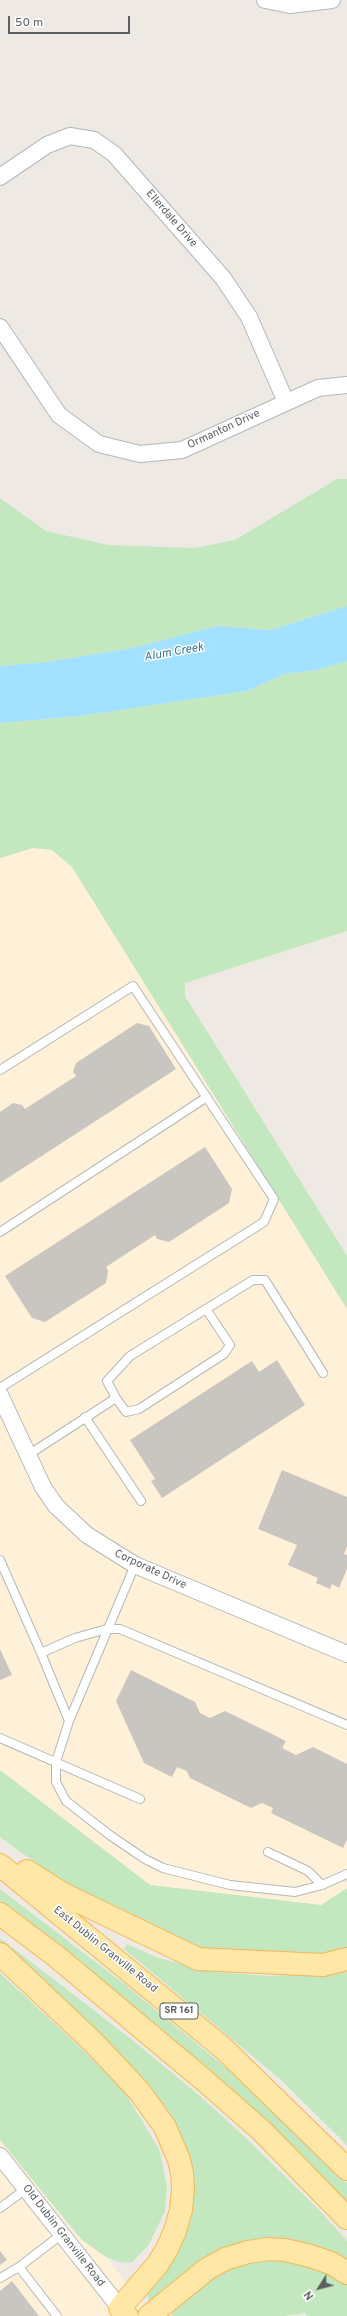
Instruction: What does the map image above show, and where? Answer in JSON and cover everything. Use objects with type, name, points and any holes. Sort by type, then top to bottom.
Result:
[{"type":"main road","points":[[0,1854],[63,1894],[198,1959],[323,1965],[347,1958]]},
{"type":"main road","name":"East Dublin Granville Road","points":[[0,1865],[223,2048],[347,2169]]},
{"type":"main road","points":[[0,1914],[57,1957],[205,2081],[262,2131],[347,2218]]},
{"type":"main road","points":[[0,1954],[95,2044],[139,2091],[165,2127],[179,2160],[182,2173],[183,2190],[181,2210],[175,2231],[167,2249],[157,2265],[123,2312]]},
{"type":"main road","points":[[149,2316],[207,2269],[225,2259],[248,2252],[268,2249],[285,2250],[331,2263],[347,2273]]},
{"type":"street","points":[[265,0],[290,5],[332,0]]},
{"type":"street","name":"Ellerdale Drive","points":[[0,177],[47,146],[70,136],[94,140],[114,154],[223,278],[249,317],[286,402]]},
{"type":"street","name":"Ormanton Drive","points":[[0,327],[60,415],[99,444],[140,454],[182,450],[318,388],[347,385]]},
{"type":"street","name":"Corporate Drive","points":[[0,1396],[43,1487],[67,1517],[87,1536],[136,1565],[347,1654]]},
{"type":"street","name":"Old Dublin Granville Road","points":[[0,2156],[123,2312]]},
{"type":"lane","points":[[0,1070],[133,986],[274,1199],[264,1222],[0,1388]]},
{"type":"lane","points":[[0,1232],[207,1097]]},
{"type":"lane","points":[[206,1309],[230,1345],[224,1354],[139,1409],[126,1412],[116,1398],[107,1381],[130,1356],[206,1309],[254,1280],[265,1280],[323,1372]]},
{"type":"lane","points":[[28,1455],[116,1398]]},
{"type":"lane","points":[[85,1417],[141,1501]]},
{"type":"lane","points":[[0,1560],[70,1721]]},
{"type":"lane","points":[[136,1565],[107,1629],[70,1721],[56,1762],[56,1782],[66,1801],[111,1836],[145,1859],[163,1868],[230,1885],[295,1892],[322,1885],[347,1874]]},
{"type":"lane","points":[[41,1653],[75,1638],[107,1629],[120,1629],[347,1725]]},
{"type":"lane","points":[[0,1738],[140,1799]]},
{"type":"lane","points":[[268,1852],[308,1871],[322,1885]]},
{"type":"lane","points":[[0,2208],[26,2189]]},
{"type":"lane","points":[[0,2278],[19,2267],[62,2234]]},
{"type":"lane","points":[[19,2267],[57,2316]]},
{"type":"shaded area","points":[[33,848],[52,850],[72,867],[347,1309],[347,1888],[322,1905],[150,1885],[0,1770],[0,858]]},
{"type":"shaded area","points":[[0,2140],[67,2224],[82,2240],[106,2257],[152,2316],[0,2316]]},
{"type":"green space","points":[[337,479],[347,479],[347,606],[271,630],[217,626],[133,648],[47,662],[0,666],[0,498],[46,531],[108,545],[195,548],[235,540]]},
{"type":"green space","points":[[347,661],[347,931],[185,983],[185,996],[347,1256],[347,1309],[72,867],[52,850],[33,848],[0,858],[0,723],[80,716],[247,691],[284,674],[317,670]]},
{"type":"green space","points":[[0,1770],[150,1885],[321,1905],[347,1888],[347,1948],[316,1955],[201,1950],[61,1881],[0,1837]]},
{"type":"green space","points":[[0,1889],[128,1987],[231,2072],[347,2183],[347,2204],[0,1906]]},
{"type":"green space","points":[[0,1938],[131,2039],[200,2096],[247,2139],[321,2212],[347,2241],[347,2262],[278,2240],[149,2301],[147,2294],[171,2255],[180,2142],[0,1946]]},
{"type":"green space","points":[[127,1944],[158,1958],[215,1972],[269,1976],[318,1974],[347,1968],[347,2145],[280,2079],[124,1949]]},
{"type":"green space","points":[[0,1973],[84,2051],[125,2093],[159,2149],[167,2186],[165,2211],[148,2246],[131,2263],[119,2262],[106,2257],[82,2240],[0,2140]]},
{"type":"green space","points":[[257,2259],[294,2261],[322,2271],[343,2282],[347,2285],[347,2316],[308,2316],[305,2313],[284,2316],[171,2316],[173,2311],[220,2271]]},
{"type":"water","name":"Alum Creek","points":[[347,606],[347,661],[317,670],[284,674],[247,691],[80,716],[0,723],[0,666],[47,662],[133,648],[217,626],[271,630]]},
{"type":"building","points":[[137,1023],[149,1026],[176,1069],[0,1183],[0,1112],[13,1103],[22,1105],[25,1109],[76,1076],[73,1072],[76,1063]]},
{"type":"building","points":[[205,1147],[232,1189],[229,1203],[169,1242],[157,1239],[155,1235],[106,1267],[108,1271],[106,1283],[45,1322],[32,1318],[5,1276]]},
{"type":"building","points":[[277,1360],[305,1405],[162,1498],[151,1481],[155,1479],[130,1440],[252,1361],[259,1372]]},
{"type":"building","points":[[282,1470],[347,1497],[347,1546],[344,1554],[347,1555],[347,1569],[339,1588],[332,1584],[330,1589],[316,1583],[318,1578],[288,1565],[297,1545],[258,1529]]},
{"type":"building","points":[[0,1649],[12,1675],[0,1680]]},
{"type":"building","points":[[131,1670],[195,1702],[200,1713],[210,1718],[225,1711],[286,1741],[282,1748],[296,1755],[313,1747],[347,1764],[347,1840],[343,1848],[271,1813],[273,1808],[262,1803],[251,1808],[190,1778],[187,1771],[177,1767],[172,1777],[144,1763],[116,1701]]},
{"type":"building","points":[[0,2251],[7,2260],[0,2265]]},
{"type":"building","points":[[12,2281],[39,2316],[0,2316],[0,2291]]}]
